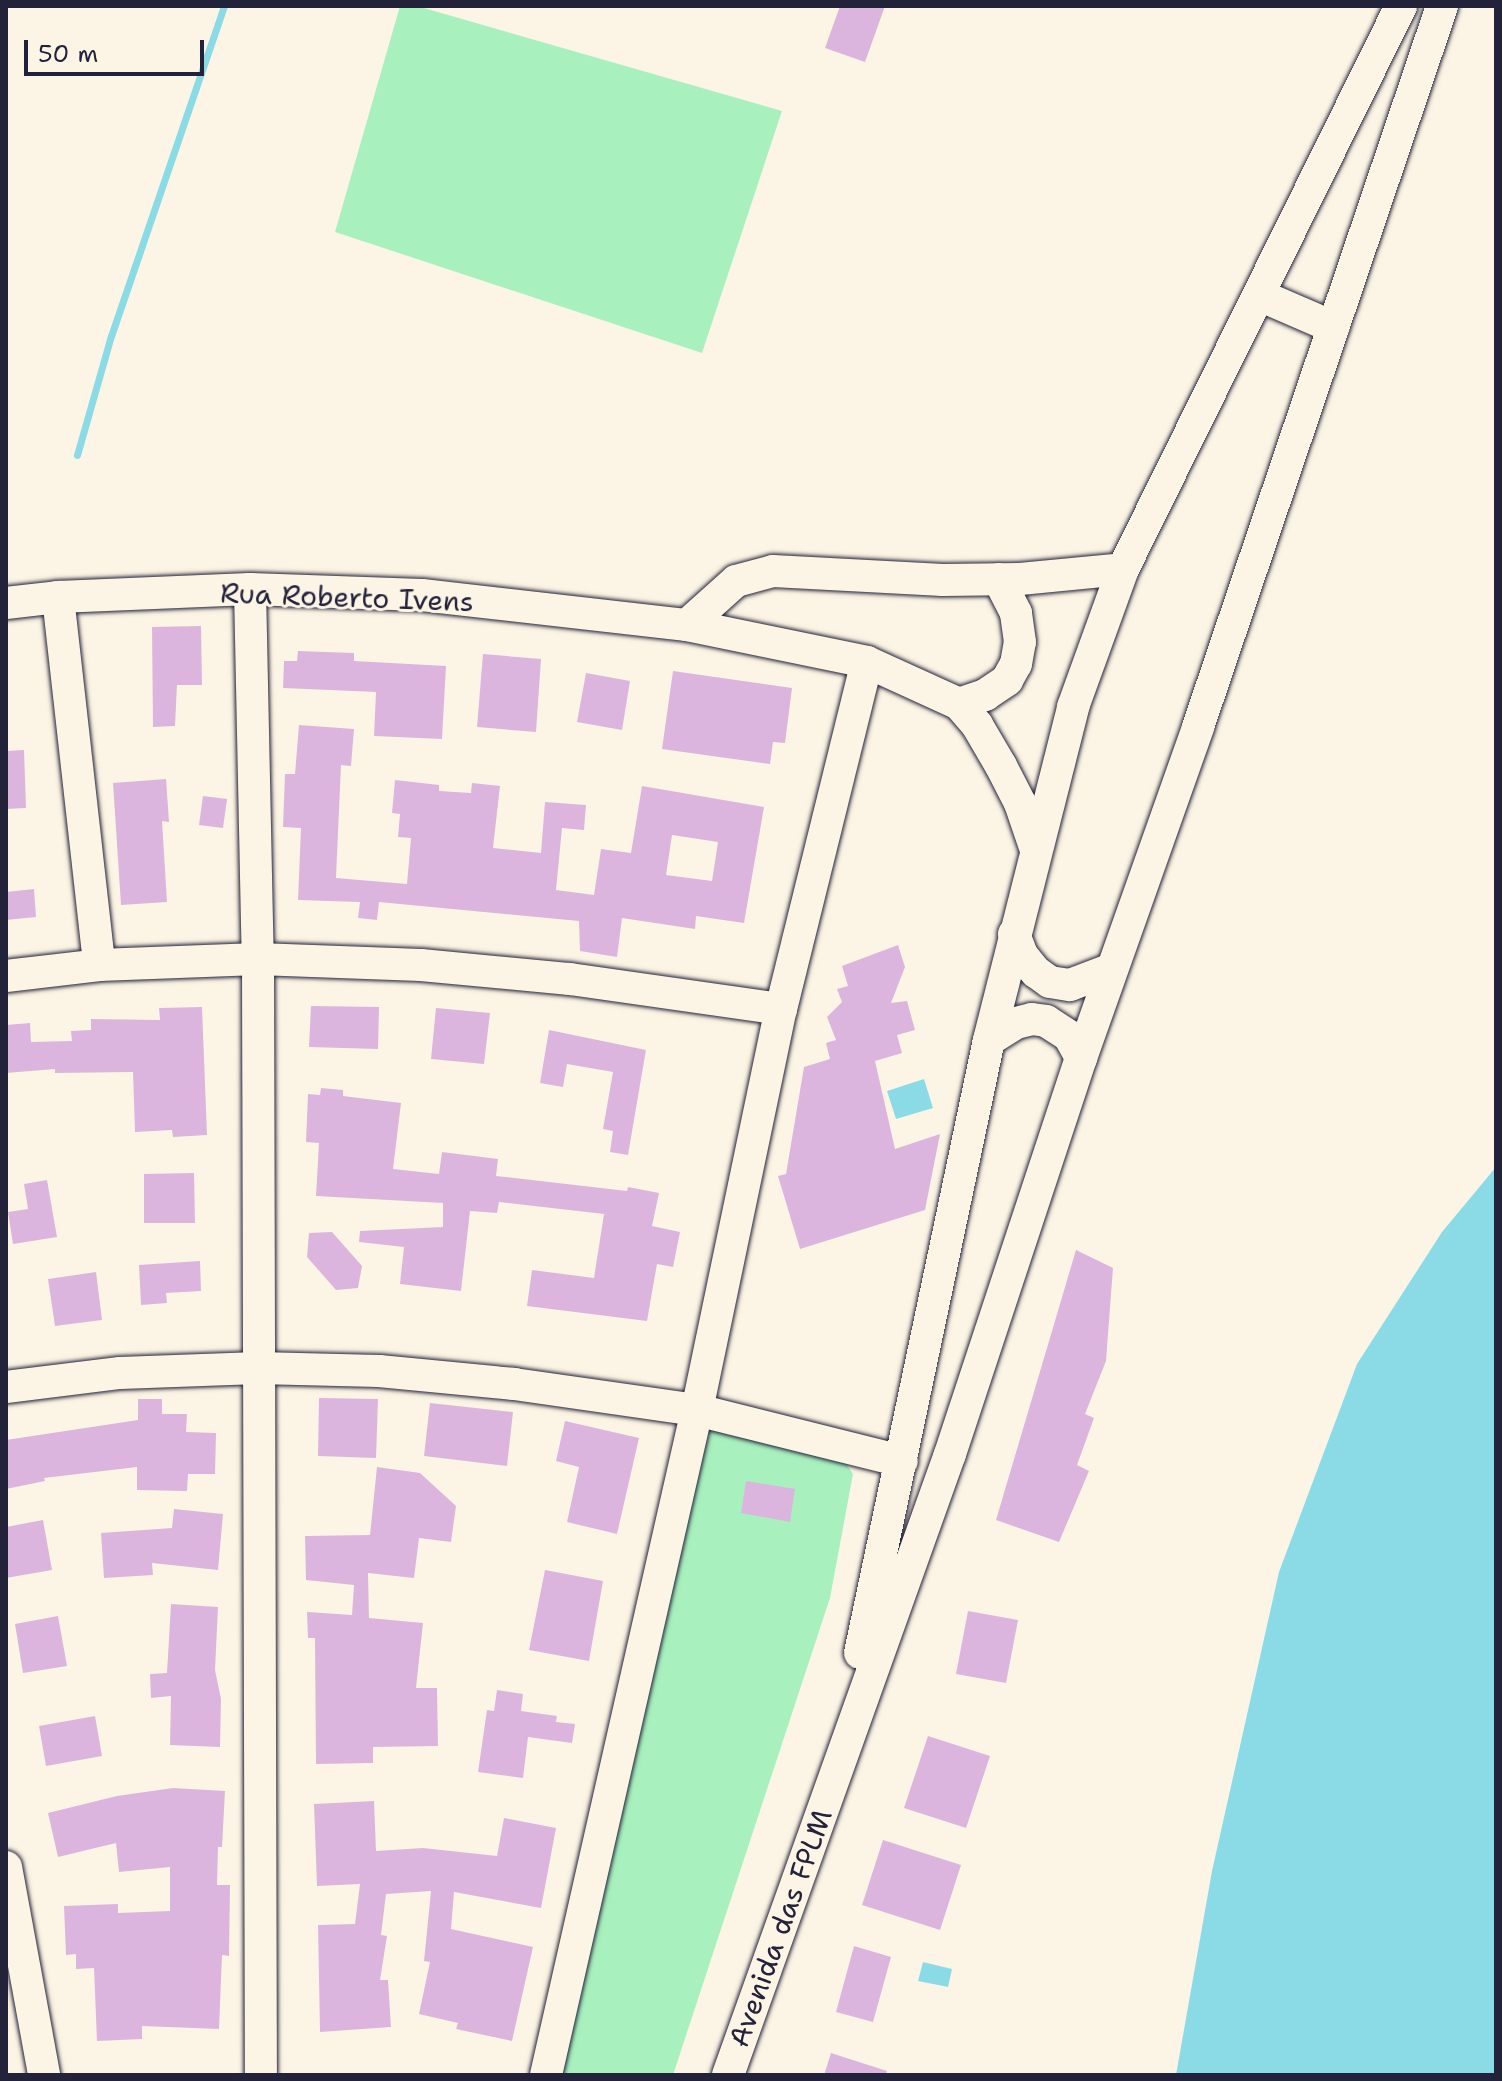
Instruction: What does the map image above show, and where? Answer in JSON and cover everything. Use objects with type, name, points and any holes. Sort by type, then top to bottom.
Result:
[{"type":"street","points":[[832,1781],[989,1040],[1035,847],[1073,707],[1123,569],[1401,6]]},
{"type":"street","points":[[832,1781],[950,1454],[1081,1058],[1198,727],[1442,6]]},
{"type":"street","points":[[1259,295],[1333,327]]},
{"type":"street","points":[[687,625],[736,581],[773,571],[999,579],[1123,569]]},
{"type":"street","points":[[959,704],[985,695],[1007,680],[1016,664],[1020,642],[1016,613],[999,579]]},
{"type":"street","points":[[250,589],[258,959],[261,2075]]},
{"type":"street","name":"Rua Roberto Ivens","points":[[6,603],[58,597],[250,589],[422,595],[687,625],[867,662],[959,704],[977,725],[1001,766],[1020,803],[1035,847]]},
{"type":"street","points":[[58,597],[99,965]]},
{"type":"street","points":[[546,2075],[697,1410],[781,1009],[867,662]]},
{"type":"street","points":[[1014,934],[1022,955],[1036,972],[1050,982],[1070,985],[1112,969]]},
{"type":"street","points":[[6,976],[99,965],[258,959],[421,965],[570,979],[781,1009]]},
{"type":"street","points":[[989,1040],[1016,1023],[1032,1019],[1046,1021],[1069,1036],[1081,1058]]},
{"type":"street","points":[[6,1387],[120,1373],[258,1368],[379,1371],[514,1384],[697,1410],[902,1461]]},
{"type":"street","name":"Avenida das FPLM","points":[[728,2075],[832,1781]]},
{"type":"street","points":[[6,1867],[44,2075]]},
{"type":"green space","points":[[400,6],[417,6],[782,111],[702,353],[335,232]]},
{"type":"green space","points":[[722,1420],[836,1449],[853,1474],[830,1598],[673,2075],[566,2075],[561,2072],[699,1429]]},
{"type":"water","points":[[924,1079],[933,1108],[896,1119],[887,1091]]},
{"type":"water","points":[[1496,1167],[1496,2075],[1176,2075],[1212,1871],[1279,1572],[1357,1364],[1442,1232]]},
{"type":"water","points":[[923,1962],[952,1969],[948,1987],[918,1981]]},
{"type":"building","points":[[840,6],[885,6],[865,62],[825,48]]},
{"type":"building","points":[[201,626],[202,685],[177,685],[175,726],[153,727],[152,627]]},
{"type":"building","points":[[298,651],[354,653],[354,661],[446,666],[442,739],[374,736],[376,692],[283,688],[284,661],[297,661]]},
{"type":"building","points":[[483,654],[541,659],[536,732],[477,727]]},
{"type":"building","points":[[673,671],[792,688],[785,743],[773,742],[770,764],[662,749]]},
{"type":"building","points":[[586,673],[630,681],[622,730],[577,722]]},
{"type":"building","points":[[299,725],[354,729],[351,766],[341,765],[336,878],[407,884],[411,838],[398,837],[400,814],[392,813],[395,780],[439,785],[439,791],[471,793],[472,783],[500,786],[493,848],[541,853],[545,802],[586,805],[584,830],[562,828],[556,890],[594,895],[601,849],[631,853],[642,786],[764,807],[744,923],[696,916],[695,929],[622,918],[617,957],[580,951],[579,921],[379,902],[377,920],[358,918],[360,902],[298,900],[301,828],[283,827],[285,774],[295,774]],"holes":[[[672,835],[718,842],[712,881],[666,875]]]},
{"type":"building","points":[[24,750],[26,808],[6,809],[6,751]]},
{"type":"building","points":[[166,779],[169,822],[162,821],[167,902],[121,905],[113,783]]},
{"type":"building","points":[[203,796],[227,799],[223,828],[199,825]]},
{"type":"building","points":[[34,889],[36,917],[6,920],[6,892]]},
{"type":"building","points":[[898,945],[905,967],[891,1003],[907,1001],[915,1030],[897,1035],[902,1053],[875,1061],[895,1149],[940,1134],[925,1210],[800,1249],[778,1176],[786,1174],[804,1067],[830,1059],[826,1043],[836,1040],[827,1017],[842,1002],[837,989],[848,986],[842,966]]},
{"type":"building","points":[[311,1006],[379,1007],[378,1049],[309,1047]]},
{"type":"building","points":[[202,1007],[207,1135],[173,1137],[172,1130],[135,1132],[133,1072],[55,1073],[55,1069],[6,1073],[6,1025],[30,1023],[31,1042],[72,1041],[71,1031],[91,1030],[91,1019],[160,1020],[159,1008]]},
{"type":"building","points":[[436,1008],[490,1013],[484,1064],[431,1059]]},
{"type":"building","points":[[549,1030],[646,1050],[628,1155],[610,1152],[613,1131],[603,1129],[613,1072],[567,1064],[563,1087],[540,1083]]},
{"type":"building","points":[[321,1088],[343,1090],[343,1096],[401,1103],[393,1169],[439,1174],[442,1152],[498,1159],[496,1176],[627,1191],[628,1187],[659,1193],[652,1226],[680,1232],[673,1267],[657,1264],[647,1321],[527,1306],[532,1270],[594,1278],[604,1214],[499,1202],[497,1213],[470,1211],[461,1291],[400,1284],[404,1247],[359,1242],[360,1231],[443,1227],[443,1203],[316,1196],[319,1143],[306,1142],[308,1094],[320,1095]]},
{"type":"building","points":[[194,1173],[195,1223],[144,1223],[144,1174]]},
{"type":"building","points":[[47,1180],[57,1237],[13,1244],[8,1212],[28,1209],[24,1184]]},
{"type":"building","points":[[332,1232],[362,1266],[358,1288],[336,1290],[307,1257],[309,1233]]},
{"type":"building","points":[[1076,1250],[1113,1268],[1106,1361],[1085,1414],[1094,1418],[1077,1465],[1089,1471],[1059,1542],[996,1520]]},
{"type":"building","points":[[200,1261],[201,1291],[166,1293],[167,1303],[141,1305],[139,1265]]},
{"type":"building","points":[[96,1272],[102,1320],[55,1326],[48,1279]]},
{"type":"building","points":[[319,1398],[378,1399],[376,1458],[318,1456]]},
{"type":"building","points":[[138,1399],[162,1399],[162,1414],[187,1414],[186,1432],[216,1433],[215,1474],[188,1474],[187,1491],[137,1490],[137,1467],[44,1478],[45,1481],[6,1489],[6,1440],[138,1420]]},
{"type":"building","points":[[430,1403],[513,1412],[507,1466],[424,1456]]},
{"type":"building","points":[[565,1421],[639,1438],[617,1534],[567,1522],[579,1467],[556,1461]]},
{"type":"building","points":[[377,1467],[420,1473],[456,1506],[451,1542],[419,1538],[414,1578],[368,1573],[369,1618],[423,1623],[416,1688],[437,1688],[438,1746],[373,1747],[373,1763],[316,1764],[315,1638],[308,1638],[307,1612],[352,1615],[354,1585],[306,1580],[305,1536],[370,1535]]},
{"type":"building","points":[[746,1481],[795,1489],[790,1522],[741,1513]]},
{"type":"building","points":[[174,1509],[223,1514],[218,1570],[152,1563],[153,1575],[104,1578],[101,1533],[172,1528]]},
{"type":"building","points":[[43,1520],[52,1570],[6,1578],[6,1527]]},
{"type":"building","points":[[545,1570],[603,1581],[589,1661],[529,1650]]},
{"type":"building","points":[[171,1604],[218,1607],[215,1670],[221,1699],[220,1747],[170,1745],[171,1696],[151,1698],[150,1674],[167,1673]]},
{"type":"building","points":[[968,1611],[1018,1620],[1006,1683],[956,1674]]},
{"type":"building","points":[[58,1616],[67,1666],[23,1673],[15,1624]]},
{"type":"building","points":[[497,1690],[523,1694],[521,1711],[557,1716],[556,1722],[575,1724],[572,1743],[528,1737],[523,1778],[478,1772],[487,1710],[494,1711]]},
{"type":"building","points":[[95,1716],[102,1756],[46,1766],[39,1726]]},
{"type":"building","points":[[928,1736],[990,1756],[966,1828],[904,1808]]},
{"type":"building","points":[[173,1788],[225,1791],[217,1885],[230,1885],[229,1956],[222,1955],[219,2029],[142,2026],[142,2039],[97,2041],[94,1968],[76,1969],[76,1954],[66,1955],[64,1906],[118,1904],[118,1913],[170,1911],[170,1867],[119,1872],[116,1843],[58,1857],[48,1813],[117,1796]]},
{"type":"building","points":[[374,1801],[376,1851],[423,1848],[497,1856],[504,1818],[556,1828],[541,1908],[454,1892],[451,1929],[533,1947],[512,2041],[456,2029],[458,2023],[419,2014],[430,1962],[424,1961],[431,1891],[386,1894],[381,1935],[387,1936],[380,1980],[388,1980],[391,2027],[320,2032],[318,1925],[355,1924],[360,1884],[317,1886],[314,1804]]},
{"type":"building","points":[[883,1840],[961,1865],[940,1930],[862,1905]]},
{"type":"building","points":[[854,1946],[891,1957],[873,2022],[836,2012]]},
{"type":"building","points":[[831,2053],[887,2071],[886,2075],[824,2075]]},
{"type":"waterway","points":[[77,455],[110,339],[224,6]]}]
